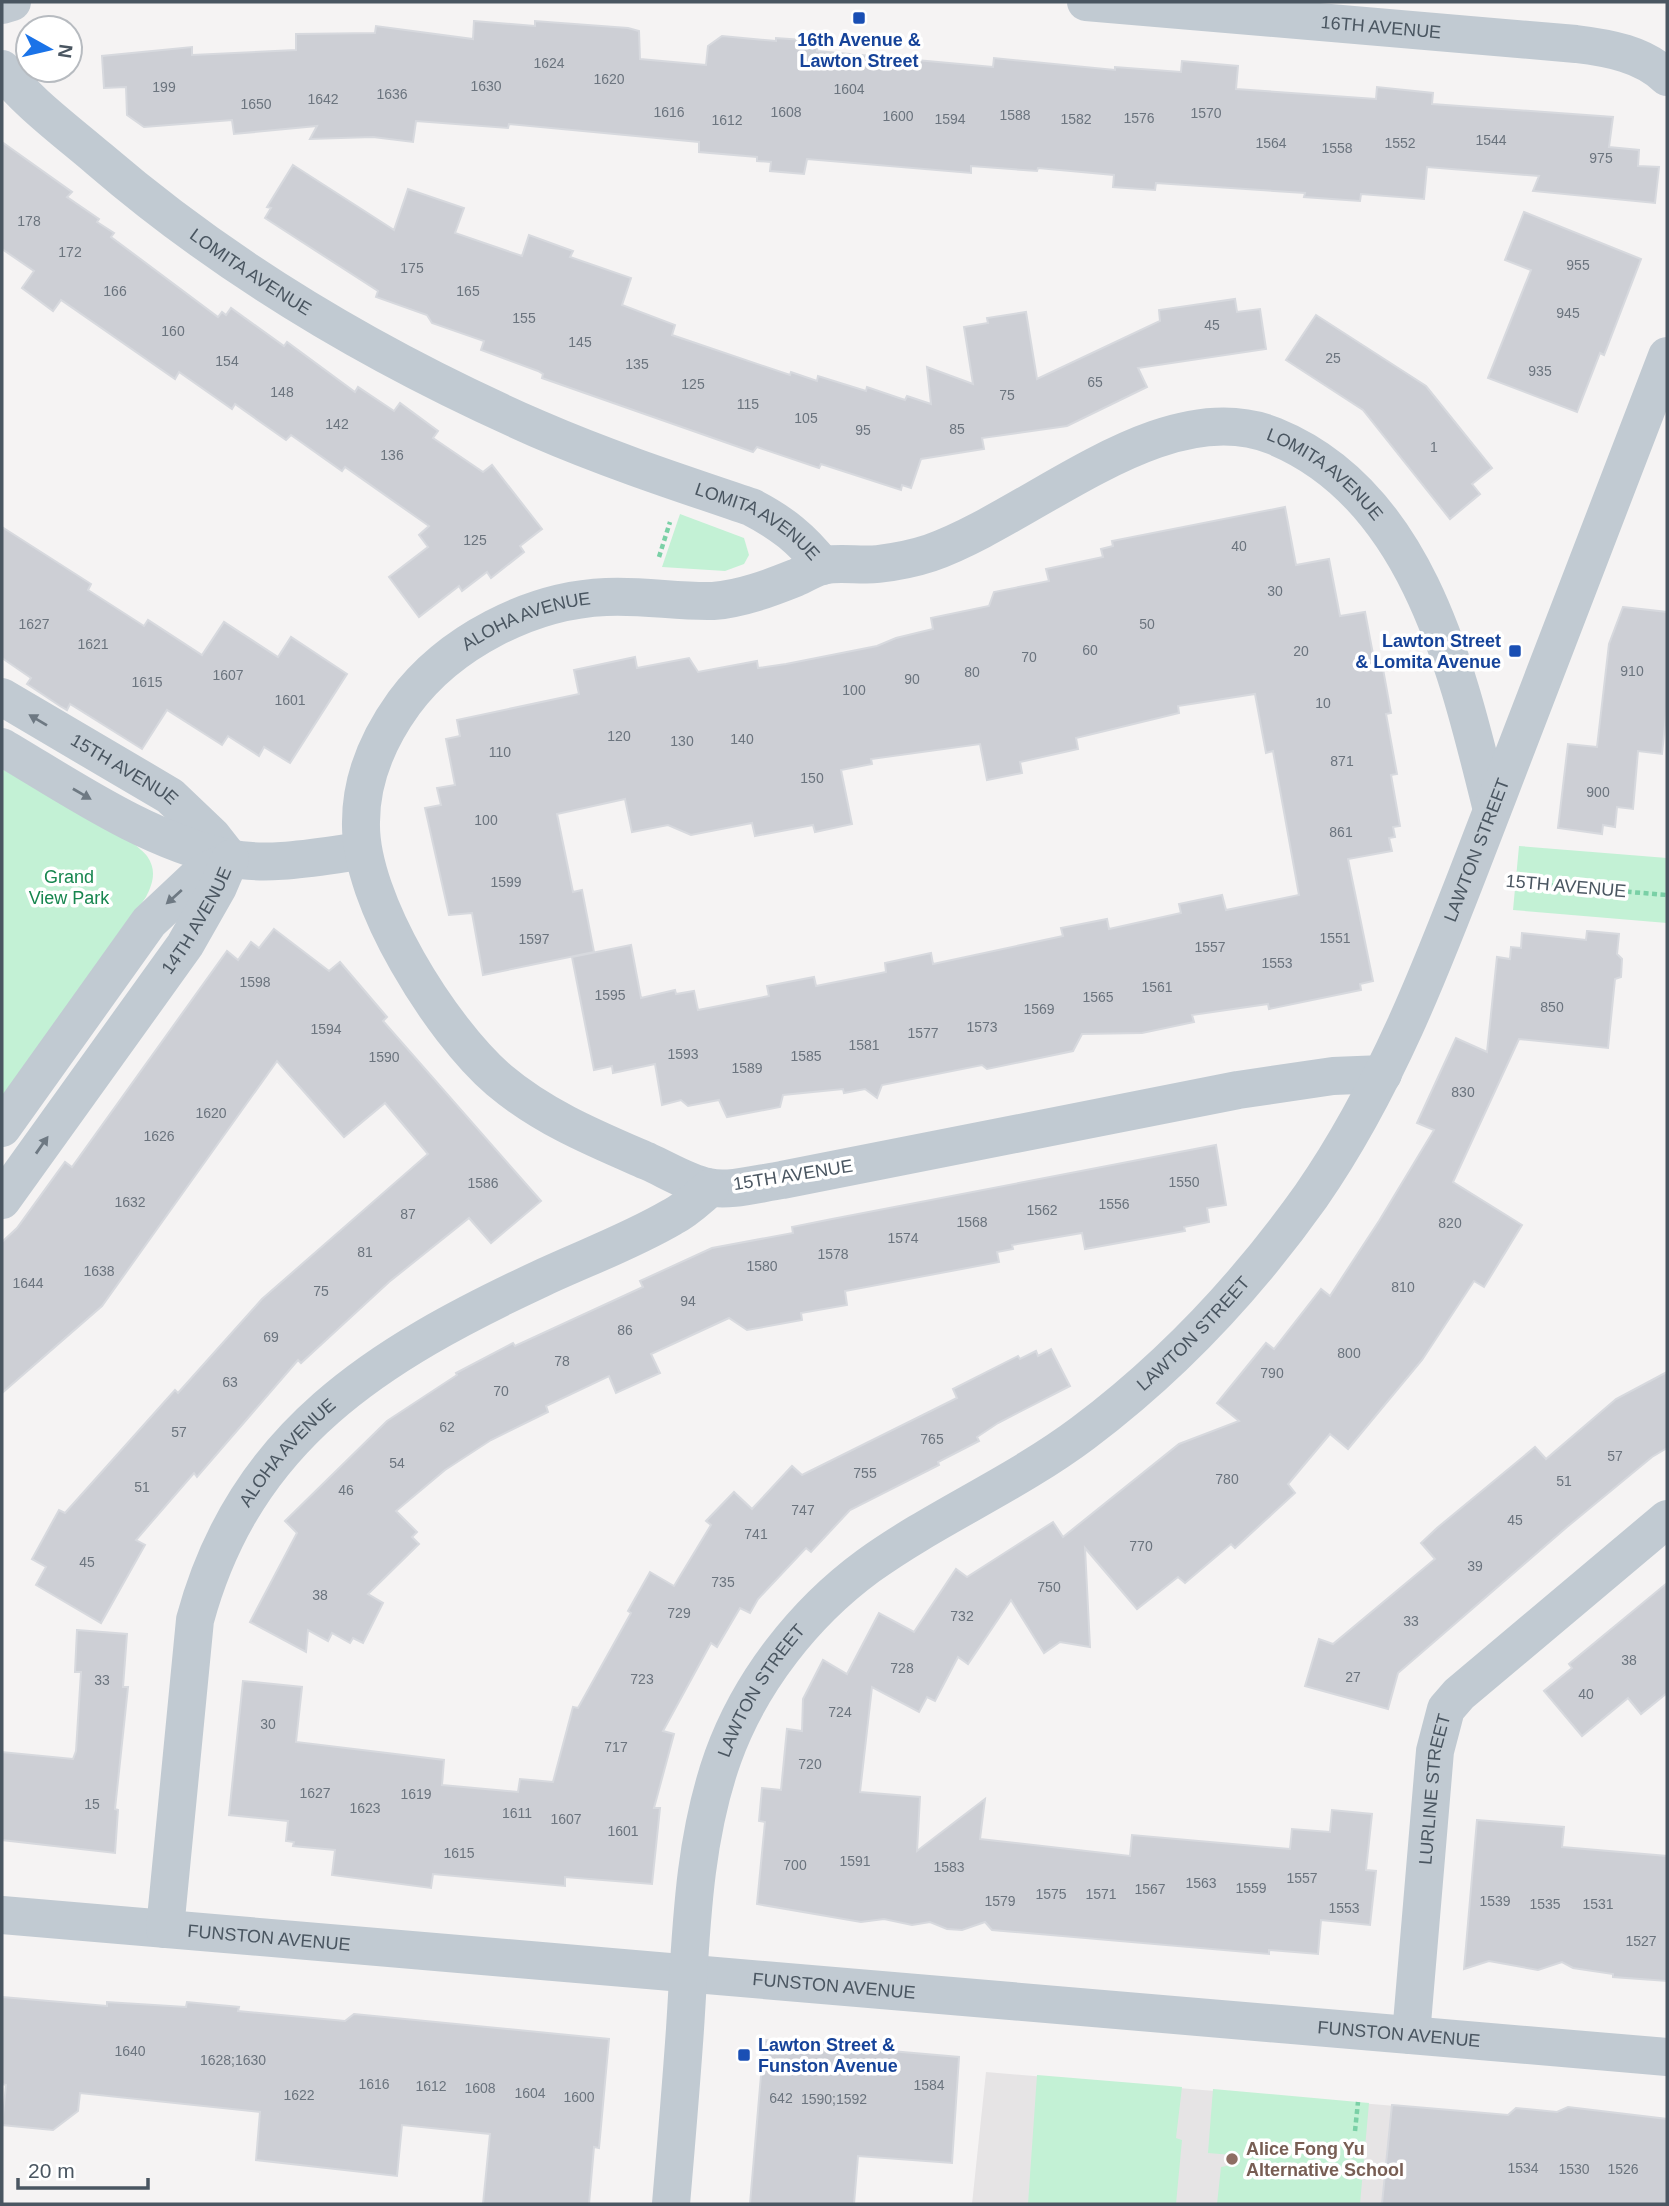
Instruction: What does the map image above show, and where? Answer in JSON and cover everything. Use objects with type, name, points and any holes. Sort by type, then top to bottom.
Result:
[{"type":"street","points":[[2,5],[12,2]]},
{"type":"street","name":"16TH AVENUE","points":[[1086,2],[1608,48],[1638,58],[1667,77]]},
{"type":"street","name":"LOMITA AVENUE","points":[[2,69],[72,136],[163,211],[212,247],[322,318],[484,405],[594,452],[751,508],[778,521],[803,540],[823,566],[879,564],[929,553],[1132,449],[1194,427],[1222,425],[1250,428],[1278,438],[1309,455],[1360,495],[1404,558],[1442,636],[1492,810]]},
{"type":"street","name":"LAWTON STREET","points":[[671,2204],[698,1863],[723,1759],[743,1709],[778,1657],[827,1601],[869,1565],[1050,1457],[1134,1393],[1186,1345],[1274,1247],[1352,1132],[1412,1012],[1667,356]]},
{"type":"street","name":"ALOHA AVENUE","points":[[362,851],[363,791],[372,759],[406,700],[431,674],[483,636],[546,607],[589,598],[716,601],[776,586],[823,566]]},
{"type":"street","name":"15TH AVENUE","points":[[2,697],[170,796],[212,836],[230,859]]},
{"type":"street","points":[[2,747],[158,835],[230,859],[296,858],[362,851]]},
{"type":"street","name":"15TH AVENUE","points":[[362,851],[381,907],[422,984],[453,1030],[498,1079],[566,1126],[710,1188],[782,1180],[1238,1090],[1333,1076],[1383,1073]]},
{"type":"street","name":"14TH AVENUE","points":[[2,1128],[149,922],[198,876],[230,859]]},
{"type":"street","name":"14TH AVENUE","points":[[2,1200],[185,945],[213,897],[230,859]]},
{"type":"street","name":"ALOHA AVENUE","points":[[165,1929],[195,1620],[206,1580],[246,1502],[310,1423],[352,1385],[396,1354],[441,1327],[674,1217],[710,1188]]},
{"type":"street","name":"LURLINE STREET","points":[[1411,2035],[1435,1751],[1446,1709],[1459,1694],[1667,1519]]},
{"type":"street","name":"FUNSTON AVENUE","points":[[2,1915],[1667,2057]]},
{"type":"path","points":[[646,598],[682,484]]},
{"type":"path","name":"15TH AVENUE","points":[[1466,878],[1667,895]]},
{"type":"path","points":[[1355,2131],[1358,2102]]},
{"type":"shaded area","name":"Alice Fong Yu Alternative School","points":[[986,2072],[1491,2114],[1484,2204],[972,2204]]},
{"type":"green space","points":[[680,514],[744,538],[749,555],[744,564],[725,571],[662,567]]},
{"type":"green space","name":"Grand View Park","points":[[2,769],[122,835],[147,856],[153,871],[146,897],[2,1098]]},
{"type":"green space","points":[[1519,846],[1667,858],[1667,923],[1513,910]]},
{"type":"green space","points":[[1037,2075],[1182,2087],[1176,2138],[1182,2140],[1176,2204],[1028,2204]]},
{"type":"green space","points":[[1213,2089],[1369,2103],[1360,2204],[1217,2204],[1221,2167],[1231,2165],[1232,2155],[1208,2153]]},
{"type":"building","points":[[474,21],[535,26],[535,21],[628,28],[639,31],[640,59],[706,65],[708,46],[722,36],[776,41],[776,38],[818,41],[817,51],[993,67],[994,58],[1115,70],[1115,67],[1181,72],[1182,61],[1238,66],[1236,89],[1376,99],[1377,87],[1433,93],[1432,104],[1613,117],[1609,147],[1639,150],[1638,166],[1659,167],[1655,203],[1533,191],[1539,176],[1427,167],[1424,199],[1361,194],[1360,201],[1304,197],[1305,193],[1156,183],[1155,190],[1113,187],[1114,175],[1038,168],[1037,171],[971,166],[971,173],[807,159],[804,174],[770,171],[771,162],[757,161],[757,157],[699,152],[699,142],[509,124],[508,128],[416,121],[413,142],[373,137],[310,139],[317,126],[234,134],[232,120],[144,127],[127,115],[126,87],[104,88],[102,56],[192,47],[192,55],[296,50],[296,34],[375,33],[376,26],[473,39]]},
{"type":"building","points":[[2,142],[72,192],[67,197],[99,219],[97,222],[114,233],[111,237],[218,317],[222,312],[226,315],[231,308],[284,346],[287,342],[355,392],[358,387],[394,411],[400,403],[438,431],[433,438],[483,472],[492,465],[542,529],[520,546],[524,552],[491,578],[487,572],[462,591],[459,586],[419,617],[389,577],[428,547],[419,535],[429,526],[345,467],[342,471],[291,435],[286,440],[235,404],[232,409],[179,372],[175,379],[61,300],[53,311],[22,288],[34,271],[2,249]]},
{"type":"building","points":[[293,165],[394,230],[408,189],[464,208],[455,233],[522,256],[529,235],[573,251],[570,257],[631,278],[622,305],[675,325],[672,335],[790,375],[791,372],[817,381],[818,376],[866,391],[867,387],[905,400],[907,396],[931,404],[927,367],[973,384],[964,327],[988,323],[987,318],[1026,312],[1037,379],[1160,321],[1159,310],[1235,299],[1237,312],[1260,309],[1266,349],[1138,368],[1147,387],[1067,426],[982,438],[984,449],[921,459],[911,488],[902,485],[901,490],[821,464],[819,468],[757,447],[753,452],[542,378],[543,374],[538,371],[481,350],[484,341],[432,323],[427,315],[376,297],[378,291],[265,218],[271,208],[267,207]]},
{"type":"building","points":[[1524,212],[1641,259],[1604,355],[1600,353],[1577,412],[1488,378],[1531,270],[1505,260]]},
{"type":"building","points":[[1316,315],[1426,386],[1492,468],[1472,484],[1480,494],[1450,519],[1363,410],[1286,360]]},
{"type":"building","points":[[1285,507],[1296,565],[1329,559],[1340,616],[1365,612],[1376,670],[1383,669],[1391,713],[1386,714],[1397,774],[1391,775],[1400,826],[1393,827],[1395,837],[1389,838],[1392,851],[1348,859],[1373,981],[1360,984],[1361,990],[1269,1009],[1268,1004],[1192,1015],[1194,1022],[1142,1033],[1082,1034],[1073,1051],[987,1069],[982,1065],[882,1085],[877,1098],[865,1089],[844,1093],[843,1089],[783,1095],[780,1107],[727,1117],[719,1100],[688,1106],[681,1100],[662,1105],[655,1064],[613,1073],[612,1066],[594,1070],[572,957],[631,945],[641,998],[675,990],[676,994],[694,991],[698,1010],[769,996],[767,986],[814,977],[816,986],[886,972],[885,963],[931,953],[933,964],[1063,936],[1061,928],[1107,919],[1109,929],[1181,913],[1179,904],[1222,895],[1226,910],[1299,895],[1273,751],[1266,753],[1255,694],[1178,706],[1179,713],[1076,738],[1078,749],[1020,762],[1022,773],[987,780],[980,744],[871,759],[872,764],[841,770],[852,824],[815,832],[813,825],[755,836],[752,823],[691,835],[668,825],[632,832],[625,799],[557,814],[573,892],[582,890],[594,952],[483,975],[472,913],[449,915],[425,808],[441,805],[437,788],[455,785],[446,739],[460,736],[457,720],[579,694],[574,670],[635,657],[637,668],[689,658],[698,672],[757,661],[758,668],[786,664],[877,646],[896,638],[933,629],[931,618],[989,606],[994,592],[1049,581],[1046,569],[1103,557],[1101,549],[1113,546],[1112,541]]},
{"type":"building","points":[[2,527],[91,584],[88,590],[144,626],[148,620],[202,655],[224,622],[278,657],[291,637],[347,674],[290,763],[264,747],[259,756],[228,736],[222,745],[167,710],[142,749],[70,704],[67,710],[60,706],[27,684],[31,678],[2,658]]},
{"type":"building","points":[[1623,607],[1667,612],[1667,706],[1662,754],[1638,751],[1633,809],[1617,807],[1615,827],[1603,825],[1602,834],[1558,828],[1568,744],[1597,747],[1609,644]]},
{"type":"building","points":[[274,929],[329,971],[340,962],[387,1017],[383,1021],[541,1201],[491,1243],[469,1218],[389,1282],[301,1363],[298,1360],[197,1477],[194,1473],[136,1540],[145,1545],[101,1623],[36,1585],[46,1567],[32,1559],[59,1510],[65,1513],[175,1390],[178,1393],[262,1299],[428,1154],[385,1103],[344,1137],[277,1061],[102,1306],[2,1393],[2,1242],[17,1228],[65,1162],[72,1167],[227,951],[238,960],[251,942],[259,948]]},
{"type":"building","points":[[1587,931],[1619,934],[1617,954],[1622,959],[1621,977],[1615,979],[1608,1048],[1519,1039],[1453,1182],[1522,1225],[1484,1287],[1474,1281],[1422,1360],[1348,1449],[1330,1434],[1288,1484],[1295,1493],[1235,1548],[1231,1544],[1185,1583],[1178,1577],[1137,1609],[1085,1548],[1090,1647],[1060,1642],[1044,1653],[1011,1600],[968,1664],[958,1657],[935,1701],[927,1697],[919,1712],[872,1687],[860,1792],[920,1797],[917,1851],[985,1799],[980,1839],[1130,1856],[1132,1835],[1290,1849],[1292,1829],[1330,1832],[1332,1810],[1372,1814],[1366,1870],[1376,1871],[1370,1925],[1321,1920],[1318,1954],[1269,1950],[1269,1954],[992,1930],[985,1922],[962,1930],[947,1929],[930,1922],[912,1925],[884,1919],[861,1922],[757,1904],[765,1822],[759,1821],[762,1788],[781,1790],[787,1729],[802,1731],[803,1699],[823,1660],[847,1674],[879,1613],[914,1632],[956,1569],[967,1577],[1053,1522],[1063,1537],[1179,1444],[1239,1421],[1217,1403],[1266,1343],[1274,1349],[1321,1289],[1330,1296],[1434,1130],[1417,1123],[1456,1038],[1487,1052],[1497,957],[1510,959],[1511,947],[1521,948],[1522,933],[1586,940]]},
{"type":"building","points":[[1216,1145],[1226,1205],[1207,1208],[1209,1222],[1184,1227],[1185,1231],[1085,1249],[1082,1233],[1012,1245],[1013,1249],[997,1252],[999,1262],[845,1291],[847,1305],[801,1313],[802,1320],[747,1330],[729,1318],[651,1354],[660,1373],[616,1393],[609,1376],[546,1406],[548,1412],[491,1440],[445,1470],[396,1511],[417,1532],[412,1537],[419,1544],[368,1594],[383,1603],[363,1643],[353,1638],[350,1643],[332,1633],[328,1641],[308,1630],[306,1652],[250,1622],[297,1533],[285,1521],[387,1421],[457,1375],[456,1373],[513,1343],[515,1346],[643,1287],[640,1281],[712,1248],[793,1233],[792,1227]]},
{"type":"building","points":[[1051,1349],[1070,1386],[998,1423],[977,1437],[979,1441],[938,1462],[939,1465],[850,1510],[811,1552],[806,1548],[758,1599],[750,1613],[740,1608],[717,1647],[711,1643],[663,1731],[674,1734],[654,1808],[660,1808],[652,1884],[565,1877],[565,1886],[433,1874],[431,1888],[332,1875],[335,1850],[293,1846],[294,1842],[286,1841],[288,1821],[229,1815],[243,1681],[302,1687],[296,1742],[444,1760],[442,1785],[518,1792],[520,1779],[553,1782],[573,1707],[578,1708],[631,1613],[628,1611],[650,1572],[674,1586],[711,1525],[706,1521],[734,1492],[752,1509],[792,1466],[802,1475],[957,1398],[953,1389],[1018,1356],[1020,1359],[1036,1351],[1038,1356]]},
{"type":"building","points":[[1667,1372],[1667,1448],[1652,1457],[1567,1527],[1398,1673],[1388,1709],[1305,1686],[1319,1639],[1333,1644],[1435,1559],[1421,1543],[1437,1528],[1535,1447],[1546,1459],[1616,1399]]},
{"type":"building","points":[[1667,1583],[1667,1693],[1641,1714],[1628,1698],[1582,1736],[1544,1691],[1572,1668],[1569,1664]]},
{"type":"building","points":[[77,1630],[127,1634],[123,1687],[128,1687],[115,1809],[118,1810],[115,1853],[2,1840],[2,1752],[73,1759],[76,1751],[81,1672],[75,1672]]},
{"type":"building","points":[[1477,1820],[1564,1827],[1562,1847],[1667,1856],[1667,1981],[1613,1977],[1613,1974],[1573,1968],[1562,1962],[1538,1970],[1489,1961],[1464,1969]]},
{"type":"building","points":[[2,1997],[107,2006],[107,2002],[186,2007],[187,2002],[239,2007],[238,2011],[345,2021],[354,2014],[609,2039],[599,2148],[594,2147],[589,2204],[483,2204],[490,2134],[402,2125],[397,2176],[256,2160],[260,2112],[80,2093],[78,2111],[53,2130],[2,2125],[6,2085],[2,2084]]},
{"type":"building","points":[[764,2040],[959,2057],[952,2163],[858,2156],[854,2204],[750,2204]]},
{"type":"building","points":[[1392,2105],[1508,2115],[1516,2108],[1557,2112],[1568,2107],[1667,2119],[1667,2204],[1382,2204]]},
{"type":"place","name":"16th Avenue & Lawton Street","points":[[859,18]]},
{"type":"place","name":"Lawton Street & Lomita Avenue","points":[[1515,651]]},
{"type":"place","name":"Lawton Street & Funston Avenue","points":[[744,2055]]},
{"type":"place","name":"Alice Fong Yu Alternative School","points":[[1232,2159]]}]
